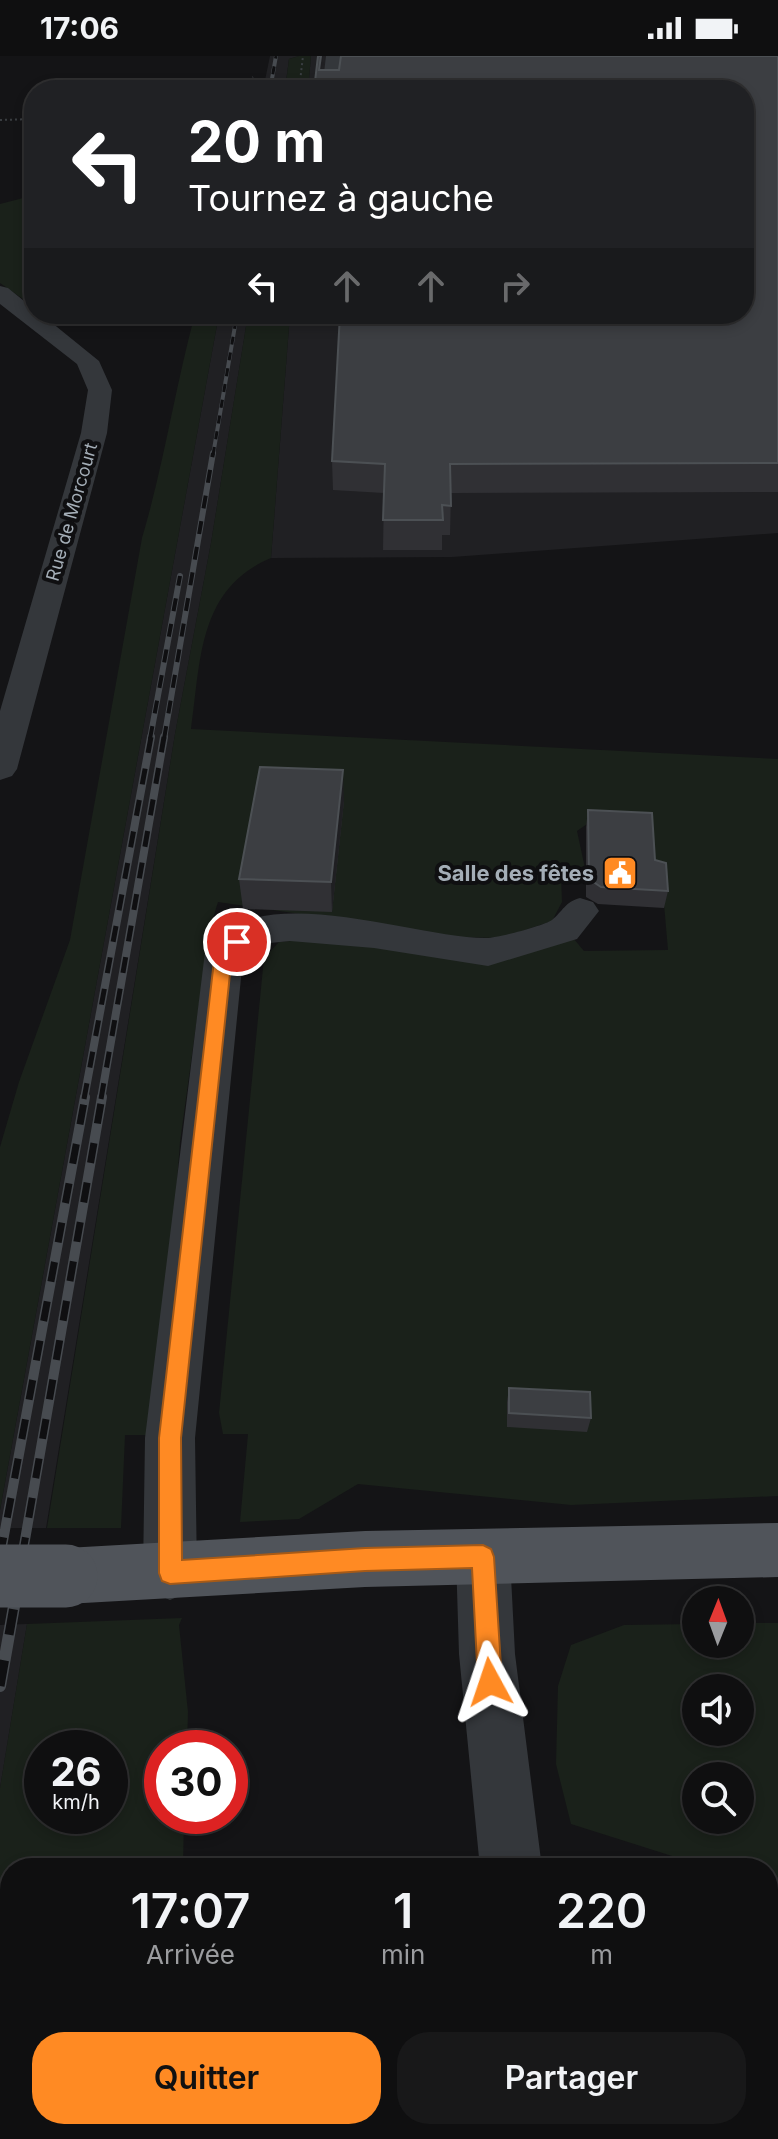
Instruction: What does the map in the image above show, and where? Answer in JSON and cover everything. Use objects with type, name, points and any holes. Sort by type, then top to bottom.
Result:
[{"type":"main road","points":[[0,1576],[170,1573],[365,1559],[778,1550]]},
{"type":"street","points":[[331,80],[334,56]]},
{"type":"street","name":"Rue de Morcourt","points":[[0,293],[24,312]]},
{"type":"street","name":"Rue de Morcourt","points":[[0,769],[94,433],[100,390],[87,361],[40,324]]},
{"type":"street","points":[[170,1573],[170,1438],[224,952],[251,931],[290,928],[374,935],[488,952],[564,930],[580,911]]},
{"type":"street","points":[[483,1557],[487,1654],[510,1858]]},
{"type":"path","points":[[300,80],[303,56]]},
{"type":"path","points":[[248,80],[253,77]]},
{"type":"path","points":[[0,120],[24,119]]},
{"type":"shaded area","points":[[270,56],[299,56],[289,59],[286,80],[265,80]]},
{"type":"shaded area","points":[[311,56],[778,56],[778,533],[452,557],[271,558],[289,324],[754,324],[754,80],[309,80]]},
{"type":"shaded area","points":[[311,56],[309,80],[286,80],[289,59]]},
{"type":"shaded area","points":[[24,198],[23,299],[0,283],[0,204]]},
{"type":"shaded area","points":[[192,324],[217,324],[0,1510],[0,1147],[19,1082],[70,940],[142,538]]},
{"type":"shaded area","points":[[217,324],[246,324],[211,543],[175,734],[46,1528],[0,1528],[0,1510]]},
{"type":"shaded area","points":[[246,324],[289,324],[271,558],[247,572],[229,588],[216,608],[201,654],[191,729],[778,759],[778,1496],[571,1505],[358,1484],[299,1519],[240,1522],[248,1434],[223,1434],[219,1413],[264,958],[279,942],[301,940],[573,938],[584,951],[668,950],[662,881],[651,878],[645,812],[600,815],[577,831],[586,873],[561,876],[562,902],[552,921],[501,938],[457,937],[218,902],[209,931],[180,1142],[158,1435],[125,1435],[121,1528],[47,1528],[175,734],[211,543]]},
{"type":"shaded area","points":[[182,1618],[179,1625],[188,1730],[144,1730],[144,1834],[184,1834],[183,1858],[0,1858],[0,1788],[27,1624]]},
{"type":"shaded area","points":[[754,1623],[778,1623],[778,1858],[678,1858],[571,1824],[556,1764],[558,1686],[571,1645],[624,1625],[682,1624],[682,1658],[754,1658]]},
{"type":"shaded area","points":[[27,1624],[0,1788],[0,1625]]},
{"type":"building","points":[[318,56],[321,56],[319,70],[339,70],[341,56],[778,56],[778,463],[450,464],[451,506],[442,505],[443,520],[383,520],[385,464],[332,461],[339,324],[754,324],[754,80],[315,80]]},
{"type":"building","points":[[260,767],[343,770],[331,882],[239,879]]},
{"type":"building","points":[[588,810],[652,813],[655,860],[666,863],[668,891],[601,887],[589,879]]},
{"type":"building","points":[[509,1388],[590,1392],[591,1418],[509,1413]]},
{"type":"railway","points":[[272,80],[276,56]]},
{"type":"railway","points":[[213,455],[235,324]]},
{"type":"railway","points":[[164,739],[213,453]]},
{"type":"railway","points":[[150,739],[180,576]]},
{"type":"railway","points":[[84,1099],[151,737]]},
{"type":"railway","points":[[101,1099],[164,737]]},
{"type":"railway","points":[[0,1557],[85,1097]]},
{"type":"railway","points":[[22,1557],[102,1097]]},
{"type":"railway","points":[[0,1559],[1,1555]]},
{"type":"railway","points":[[0,1686],[23,1555]]},
{"type":"place","name":"Salle des fêtes","points":[[620,873]]},
{"type":"route","points":[[237,942],[224,952],[170,1438],[170,1573],[365,1559],[483,1557],[490,1682]]}]
